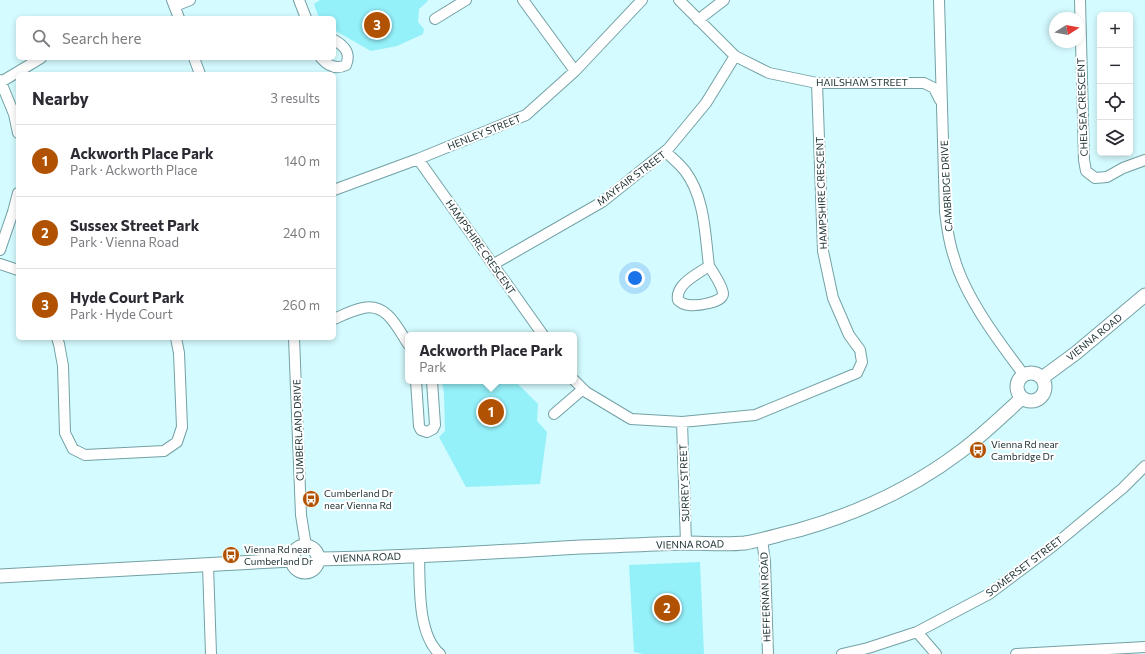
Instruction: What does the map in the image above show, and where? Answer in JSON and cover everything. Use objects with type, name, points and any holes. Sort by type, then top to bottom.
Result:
[{"type":"main road","name":"VIENNA ROAD","points":[[1042,378],[1076,353],[1145,295]]},
{"type":"main road","points":[[1032,373],[1042,378],[1045,387],[1042,395],[1035,400],[1030,401],[1022,398],[1017,390],[1018,381],[1024,375],[1032,373]]},
{"type":"main road","name":"VIENNA ROAD","points":[[318,559],[686,543],[744,543],[762,539],[829,522],[900,491],[934,471],[962,451],[1022,398]]},
{"type":"main road","points":[[306,546],[313,548],[318,559],[312,570],[304,572],[296,568],[292,560],[294,552],[297,548],[306,546]]},
{"type":"main road","points":[[0,576],[292,560]]},
{"type":"street","points":[[178,16],[174,3],[190,0]]},
{"type":"street","points":[[299,0],[305,16]]},
{"type":"street","points":[[435,19],[466,0]]},
{"type":"street","points":[[523,0],[575,71]]},
{"type":"street","name":"HENLEY STREET","points":[[336,189],[418,159],[526,115],[575,71],[642,0]]},
{"type":"street","name":"HAILSHAM STREET","points":[[680,0],[735,56],[769,74],[817,83],[924,83],[934,88],[942,103]]},
{"type":"street","points":[[698,20],[724,0]]},
{"type":"street","name":"CAMBRIDGE DRIVE","points":[[939,0],[945,212],[948,233],[954,259],[968,292],[1003,347],[1024,375]]},
{"type":"street","name":"CHELSEA CRESCENT","points":[[1080,0],[1084,160],[1086,171],[1095,178],[1107,177],[1123,168],[1145,160]]},
{"type":"street","points":[[323,60],[326,64],[334,67],[341,68],[346,65],[348,53],[343,46],[336,41]]},
{"type":"street","name":"MAYFAIR STREET","points":[[494,264],[602,202],[666,152],[706,103],[735,56]]},
{"type":"street","points":[[17,72],[38,60]]},
{"type":"street","points":[[195,60],[199,72]]},
{"type":"street","points":[[16,72],[1,81],[14,114],[16,124]]},
{"type":"street","name":"HAMPSHIRE CRESCENT","points":[[577,383],[583,389],[631,419],[682,422],[755,415],[857,373],[862,362],[860,350],[849,335],[833,298],[823,252],[817,83]]},
{"type":"street","points":[[666,152],[686,171],[697,193],[702,210],[709,266],[723,294],[722,298],[715,302],[688,305],[682,304],[678,300],[677,294],[679,289],[709,266]]},
{"type":"street","name":"HAMPSHIRE CRESCENT","points":[[418,159],[541,332]]},
{"type":"street","points":[[0,250],[16,201]]},
{"type":"street","points":[[0,264],[16,269]]},
{"type":"street","points":[[336,318],[363,308],[377,308],[390,316],[405,339]]},
{"type":"street","points":[[57,340],[63,366],[65,433],[73,450],[85,456],[164,451],[177,442],[182,427],[180,353],[177,340]]},
{"type":"street","name":"CUMBERLAND DRIVE","points":[[294,340],[301,515],[306,546]]},
{"type":"street","points":[[416,384],[418,426],[421,430],[427,432],[433,429],[435,425],[432,384]]},
{"type":"street","points":[[554,414],[583,389]]},
{"type":"street","name":"SURREY STREET","points":[[682,422],[686,543]]},
{"type":"street","name":"SOMERSET STREET","points":[[842,654],[868,648],[917,632],[989,594],[1053,546],[1123,488],[1145,466]]},
{"type":"street","name":"HEFFERNAN ROAD","points":[[762,539],[765,562],[768,654]]},
{"type":"street","points":[[419,555],[422,615],[435,653]]},
{"type":"street","points":[[208,565],[211,654]]},
{"type":"street","points":[[917,632],[936,654]]},
{"type":"street","points":[[1016,654],[1145,647]]},
{"type":"shaded area","points":[[320,0],[428,1],[419,9],[418,22],[424,29],[423,34],[397,46],[371,51],[336,31],[336,16],[318,16],[314,4]]},
{"type":"shaded area","points":[[442,384],[518,384],[538,404],[537,421],[547,432],[540,484],[466,487],[439,437],[445,431]]},
{"type":"shaded area","points":[[700,562],[704,654],[643,654],[634,652],[629,565]]},
{"type":"place","name":"Hyde Court Park","points":[[377,25]]},
{"type":"place","name":"Ackworth Place Park","points":[[491,412]]},
{"type":"place","name":"Vienna Rd near Cambridge Dr","points":[[978,450]]},
{"type":"place","name":"Cumberland Dr near Vienna Rd","points":[[311,499]]},
{"type":"place","name":"Vienna Rd near Cumberland Dr","points":[[231,555]]},
{"type":"place","name":"Sussex Street Park","points":[[667,608]]}]
